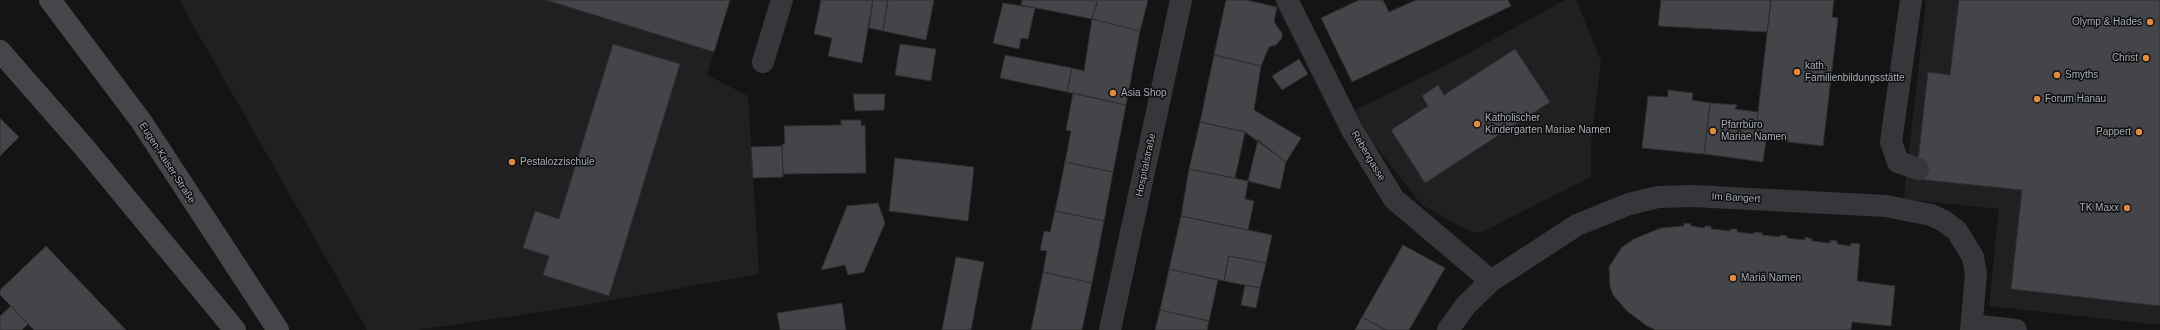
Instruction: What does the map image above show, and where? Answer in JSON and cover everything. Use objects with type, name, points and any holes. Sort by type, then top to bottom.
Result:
[{"type":"main road","name":"Eugen-Kaiser-Straße","points":[[50,0],[137,117],[278,330]]},
{"type":"main road","points":[[0,51],[84,147],[235,330]]},
{"type":"street","points":[[763,62],[782,0]]},
{"type":"street","name":"Hospitalstraße","points":[[1110,330],[1181,0]]},
{"type":"street","name":"Rebengasse","points":[[1287,0],[1352,130],[1394,198],[1491,281]]},
{"type":"street","points":[[1910,0],[1890,142],[1898,162],[1918,169]]},
{"type":"street","name":"Im Bangert","points":[[1448,330],[1466,305],[1491,281],[1577,225],[1629,204],[1658,197],[1693,196],[1886,206],[1930,215],[1944,221],[1960,235],[1973,257],[1976,274],[1972,328]]},
{"type":"street","points":[[1972,328],[2016,330]]},
{"type":"shaded area","name":"Pestalozzischule","points":[[179,0],[730,0],[707,75],[748,96],[759,274],[574,307],[418,330],[367,330]]},
{"type":"shaded area","name":"Katholischer Kindergarten Mariae Namen","points":[[1565,0],[1576,0],[1601,61],[1591,143],[1591,177],[1479,233],[1469,231],[1422,205],[1369,138],[1355,110],[1443,67]]},
{"type":"shaded area","name":"Forum Hanau","points":[[1926,0],[2160,0],[2160,325],[1989,306],[1999,209],[1904,199]]},
{"type":"building","points":[[546,0],[730,0],[714,52]]},
{"type":"building","points":[[821,0],[873,0],[862,63],[828,56],[832,38],[814,34]]},
{"type":"building","points":[[873,0],[888,0],[883,31],[869,28]]},
{"type":"building","points":[[888,0],[934,0],[926,40],[883,31]]},
{"type":"building","points":[[1022,0],[1098,0],[1092,19],[1021,5]]},
{"type":"building","points":[[1098,0],[1148,0],[1140,31],[1092,19]]},
{"type":"building","points":[[1226,0],[1246,0],[1277,7],[1274,22],[1282,33],[1282,38],[1276,45],[1269,47],[1261,66],[1214,55]]},
{"type":"building","points":[[1359,0],[1383,0],[1389,12],[1416,0],[1508,0],[1511,6],[1352,82],[1321,18]]},
{"type":"building","points":[[1661,0],[1771,0],[1767,32],[1658,26]]},
{"type":"building","name":"kath. Familienbildungsstätte","points":[[1771,0],[1834,0],[1832,17],[1838,18],[1823,146],[1755,138]]},
{"type":"building","name":"Forum Hanau","points":[[1959,0],[2160,0],[2160,306],[2011,289],[2022,190],[1916,179],[1928,72],[1950,75]]},
{"type":"building","points":[[1003,3],[1035,8],[1028,39],[1021,38],[1019,49],[993,43]]},
{"type":"building","points":[[1092,19],[1140,31],[1126,105],[1067,92],[1072,68],[1084,71]]},
{"type":"building","points":[[613,44],[680,64],[609,296],[543,275],[549,256],[523,248],[535,211],[559,219]]},
{"type":"building","points":[[900,44],[936,49],[931,81],[895,75]]},
{"type":"building","points":[[1515,49],[1550,102],[1425,183],[1391,130],[1428,106],[1422,96],[1438,85],[1444,95]]},
{"type":"building","points":[[1005,55],[1072,68],[1067,92],[1000,78]]},
{"type":"building","points":[[1214,55],[1261,66],[1254,110],[1301,138],[1286,162],[1245,132],[1200,122]]},
{"type":"building","points":[[1299,59],[1308,74],[1282,90],[1272,76]]},
{"type":"building","points":[[1668,90],[1693,93],[1692,100],[1710,103],[1704,154],[1642,148],[1648,96],[1668,97]]},
{"type":"building","points":[[1073,93],[1126,105],[1113,172],[1065,162],[1071,131],[1066,130]]},
{"type":"building","points":[[853,94],[885,94],[884,110],[855,111]]},
{"type":"building","points":[[1710,103],[1737,105],[1735,109],[1758,112],[1755,138],[1766,139],[1763,162],[1704,154]]},
{"type":"building","points":[[0,118],[19,137],[0,156]]},
{"type":"building","points":[[841,120],[861,120],[861,126],[865,125],[866,173],[783,174],[782,144],[785,144],[784,126],[841,125]]},
{"type":"building","points":[[1200,122],[1245,132],[1235,178],[1189,169]]},
{"type":"building","points":[[1258,140],[1286,162],[1280,189],[1248,181]]},
{"type":"building","points":[[782,146],[783,177],[753,178],[751,147]]},
{"type":"building","points":[[895,158],[974,167],[968,221],[889,211]]},
{"type":"building","points":[[1065,162],[1113,172],[1104,221],[1055,211]]},
{"type":"building","points":[[1189,169],[1248,181],[1245,199],[1254,201],[1248,230],[1181,216]]},
{"type":"building","points":[[878,203],[885,223],[864,272],[848,275],[845,265],[821,270],[847,206]]},
{"type":"building","points":[[1055,211],[1104,221],[1092,283],[1043,272],[1047,251],[1040,250],[1044,231],[1050,232]]},
{"type":"building","points":[[1181,216],[1272,235],[1266,263],[1229,256],[1224,281],[1169,269]]},
{"type":"building","name":"Mariä Namen","points":[[1684,223],[1691,224],[1691,226],[1704,228],[1705,226],[1711,226],[1711,229],[1730,231],[1730,229],[1737,229],[1737,232],[1754,234],[1754,232],[1762,233],[1762,235],[1780,237],[1780,235],[1787,236],[1787,238],[1805,240],[1805,237],[1812,239],[1812,241],[1830,243],[1830,240],[1837,241],[1837,244],[1850,246],[1851,243],[1860,244],[1857,281],[1895,286],[1891,326],[1852,322],[1851,330],[1656,330],[1647,326],[1627,311],[1613,295],[1610,286],[1609,267],[1622,247],[1634,239],[1661,228],[1684,226]]},
{"type":"building","points":[[1403,245],[1445,268],[1409,330],[1386,330],[1362,317]]},
{"type":"building","points":[[46,246],[126,330],[34,330],[0,295],[0,290]]},
{"type":"building","points":[[1229,256],[1266,263],[1260,288],[1224,281]]},
{"type":"building","points":[[956,257],[984,262],[971,330],[942,330]]},
{"type":"building","points":[[1169,269],[1218,280],[1209,321],[1160,310]]},
{"type":"building","points":[[1043,272],[1092,283],[1082,330],[1031,330]]},
{"type":"building","points":[[1245,285],[1260,288],[1256,308],[1241,305]]},
{"type":"building","points":[[842,303],[846,330],[780,330],[777,313]]},
{"type":"building","points":[[11,306],[28,324],[22,330],[0,330],[0,316]]},
{"type":"building","points":[[1160,310],[1209,321],[1207,330],[1155,330]]},
{"type":"building","points":[[1362,317],[1386,330],[1355,330]]},
{"type":"place","name":"Olymp & Hades","points":[[2150,22]]},
{"type":"place","name":"Christ","points":[[2146,58]]},
{"type":"place","name":"kath. Familienbildungsstätte","points":[[1797,72]]},
{"type":"place","name":"Smyths","points":[[2057,75]]},
{"type":"place","name":"Asia Shop","points":[[1113,93]]},
{"type":"place","name":"Forum Hanau","points":[[2037,99]]},
{"type":"place","name":"Katholischer Kindergarten Mariae Namen","points":[[1477,124]]},
{"type":"place","name":"Pfarrbüro Mariae Namen","points":[[1713,131]]},
{"type":"place","name":"Pappert","points":[[2139,132]]},
{"type":"place","name":"Pestalozzischule","points":[[512,162]]},
{"type":"place","name":"TK Maxx","points":[[2127,208]]},
{"type":"place","name":"Mariä Namen","points":[[1733,278]]}]
